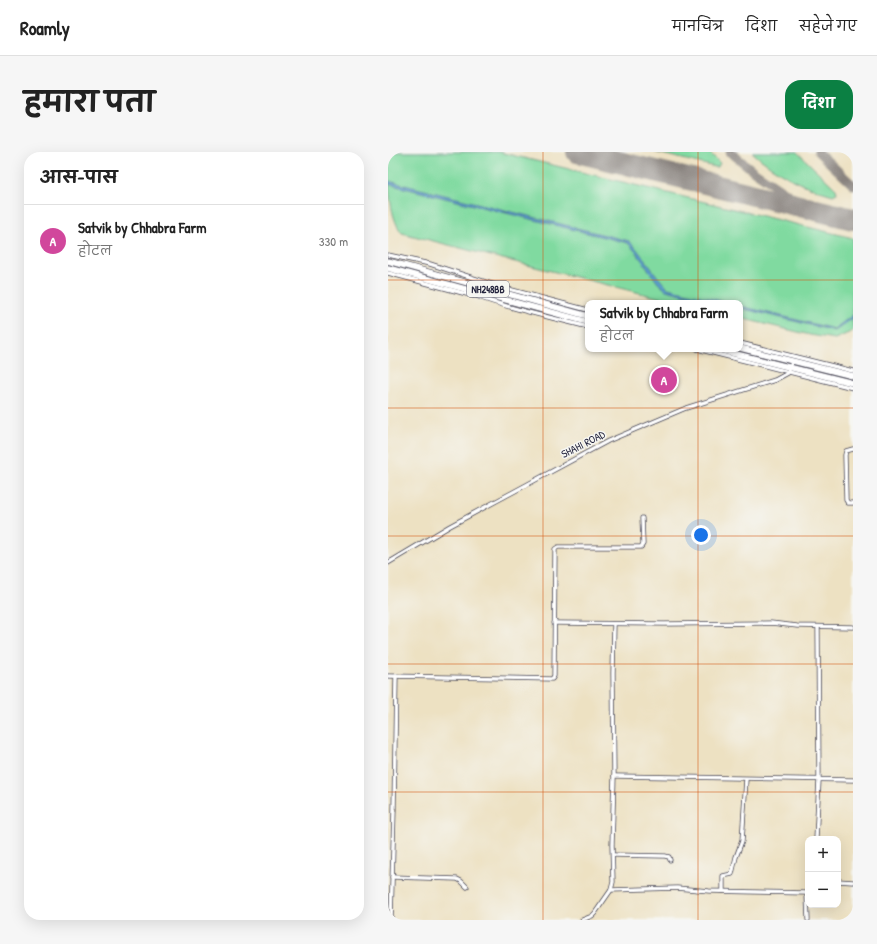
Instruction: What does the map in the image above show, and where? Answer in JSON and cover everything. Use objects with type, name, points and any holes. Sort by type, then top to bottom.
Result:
[{"type":"highway","name":"NH248BB","points":[[388,262],[585,315]]},
{"type":"highway","name":"NH248BB","points":[[388,268],[477,294],[585,321]]},
{"type":"highway","points":[[743,349],[853,376]]},
{"type":"highway","points":[[726,352],[789,370],[853,383]]},
{"type":"street","points":[[388,255],[425,263],[508,289],[585,309]]},
{"type":"street","points":[[388,273],[431,285],[477,294],[487,301],[585,326]]},
{"type":"street","points":[[743,344],[853,371]]},
{"type":"street","points":[[710,352],[789,370],[853,388]]},
{"type":"street","points":[[789,370],[792,362]]},
{"type":"street","name":"SHAHI ROAD","points":[[388,563],[450,526],[608,441],[686,408],[775,380],[787,374],[789,370]]},
{"type":"street","points":[[853,449],[846,451],[845,455],[846,500],[848,503],[853,504]]},
{"type":"street","points":[[388,676],[551,680],[554,676],[556,548],[643,546],[642,518]]},
{"type":"street","points":[[554,623],[771,623],[818,627],[853,627]]},
{"type":"street","points":[[582,920],[594,915],[611,890],[613,882],[614,624]]},
{"type":"street","points":[[816,836],[819,780],[818,627]]},
{"type":"street","points":[[391,920],[396,676]]},
{"type":"street","points":[[614,776],[853,780]]},
{"type":"street","points":[[723,891],[723,876],[732,874],[736,857],[741,845],[746,779]]},
{"type":"street","points":[[612,855],[665,856],[669,857],[670,860]]},
{"type":"street","points":[[392,877],[457,879],[467,887]]},
{"type":"street","points":[[841,881],[853,882]]},
{"type":"street","points":[[611,890],[677,888],[723,891],[806,893],[808,895],[808,920]]},
{"type":"green space","points":[[388,152],[499,152],[853,238],[853,331],[835,339],[810,335],[743,319],[743,300],[668,300],[402,233],[397,226],[391,206]]},
{"type":"green space","points":[[654,152],[709,152],[720,163],[718,167],[715,167]]},
{"type":"green space","points":[[752,152],[797,152],[836,189],[837,193],[833,195],[811,188],[790,178],[761,160]]},
{"type":"water","points":[[388,181],[629,241],[668,288],[717,300],[706,300],[666,290],[658,283],[628,243],[388,184]]},
{"type":"water","points":[[743,307],[834,329],[853,315],[853,318],[835,331],[743,309]]},
{"type":"taxiway","points":[[587,152],[594,156]]},
{"type":"taxiway","points":[[730,152],[755,172],[794,198],[839,216]]},
{"type":"taxiway","points":[[818,152],[853,185]]},
{"type":"runway","points":[[577,152],[853,219]]},
{"type":"tunnel","points":[[419,279],[445,287]]},
{"type":"tunnel","points":[[473,282],[585,311]]},
{"type":"tunnel","points":[[480,296],[566,320]]},
{"type":"tunnel","points":[[717,352],[721,353]]},
{"type":"place","name":"Satvik by Chhabra Farm","points":[[664,380]]}]
